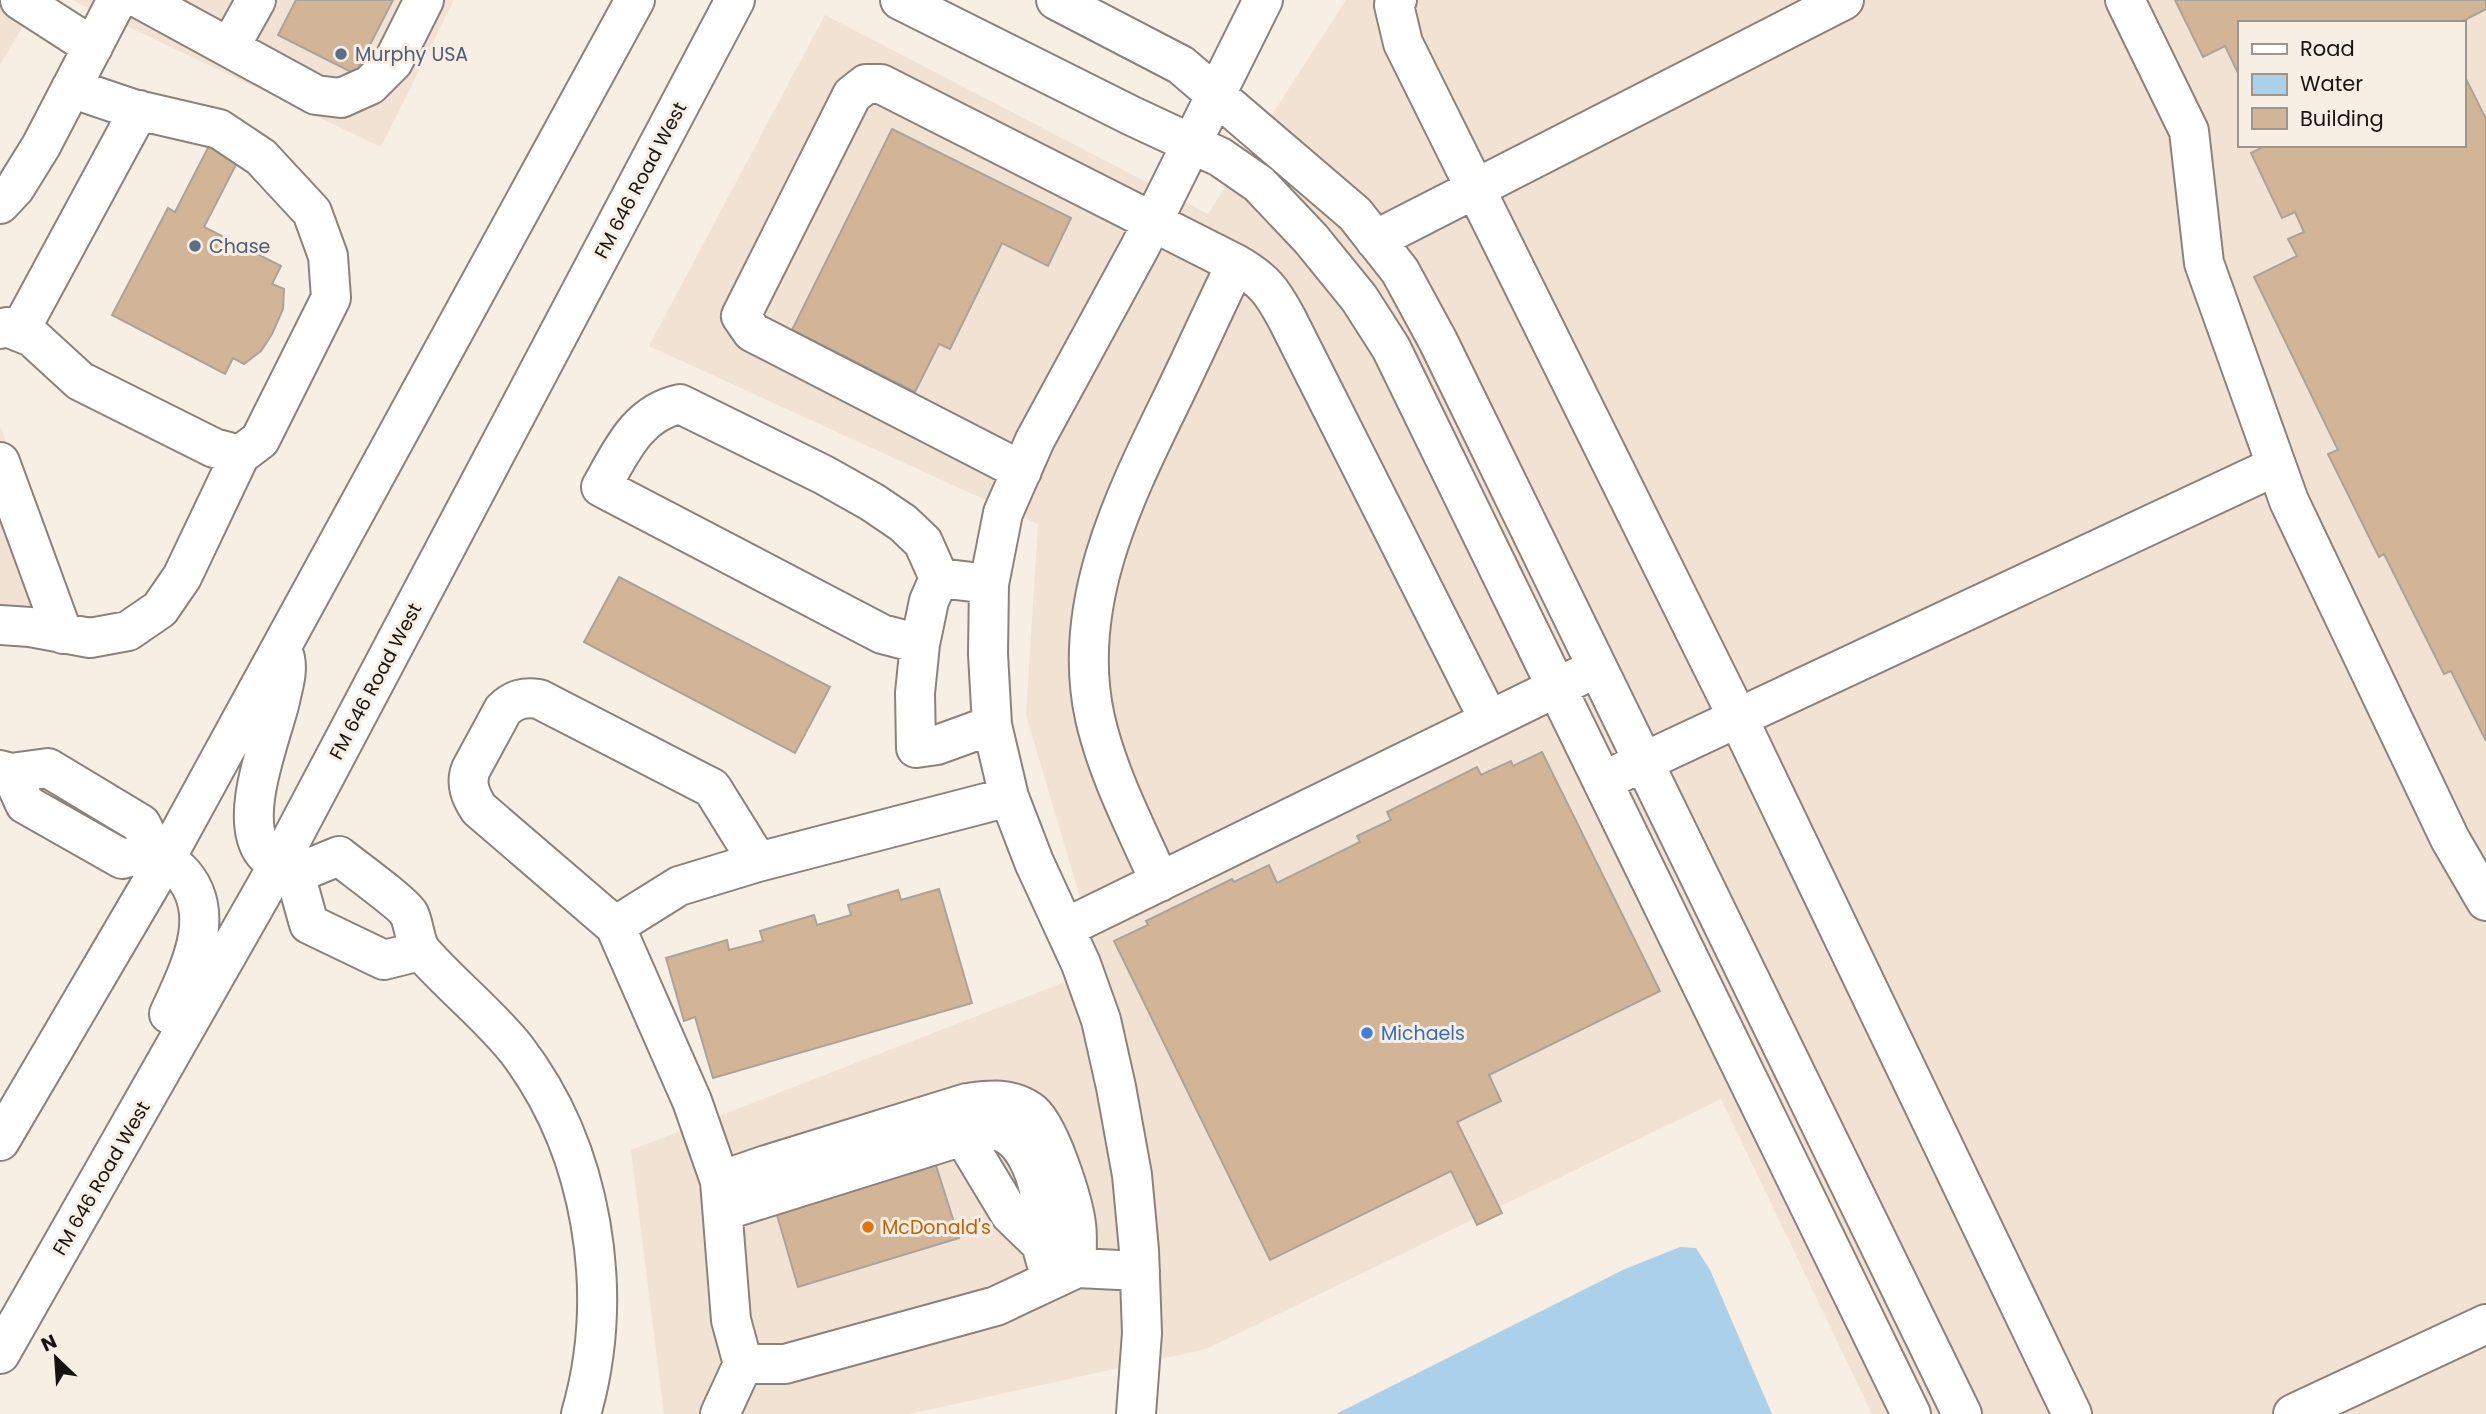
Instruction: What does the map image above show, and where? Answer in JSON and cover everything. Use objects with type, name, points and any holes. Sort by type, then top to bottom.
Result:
[{"type":"main road","points":[[20,0],[93,47]]},
{"type":"main road","points":[[0,204],[15,188],[41,146],[117,0]]},
{"type":"main road","points":[[142,0],[316,95],[341,98],[370,85],[393,62],[424,0]]},
{"type":"main road","points":[[230,47],[256,0]]},
{"type":"main road","points":[[0,1141],[282,645],[635,0]]},
{"type":"main road","name":"FM 646 Road West","points":[[0,1354],[145,1102],[286,870],[735,0]]},
{"type":"main road","points":[[900,0],[1220,157],[1259,184],[1311,239],[1359,298],[1391,348],[1911,1414]]},
{"type":"main road","points":[[1056,0],[1181,65],[1355,214],[1400,271],[1438,341],[1962,1414]]},
{"type":"main road","points":[[1136,1414],[1142,1333],[1132,1175],[1101,1020],[1009,797],[992,725],[988,654],[989,584],[1003,513],[1035,440],[1152,222],[1263,0]]},
{"type":"main road","points":[[1397,0],[1394,5],[1403,43],[1738,718],[2072,1414]]},
{"type":"main road","points":[[1375,240],[1844,0]]},
{"type":"main road","points":[[2125,0],[2189,131],[2204,263],[2289,501],[2450,839],[2486,901]]},
{"type":"main road","points":[[1022,471],[752,332],[741,316],[852,95],[866,84],[881,84],[1236,264],[1265,284],[1287,318],[1489,720]]},
{"type":"main road","points":[[0,625],[30,627],[90,638],[128,631],[160,609],[182,578],[240,456],[260,440],[331,298],[328,256],[312,212],[261,157],[219,129],[139,110],[71,88]]},
{"type":"main road","points":[[139,110],[9,330],[32,337],[80,381],[214,448],[240,456]]},
{"type":"main road","points":[[1160,881],[1110,769],[1095,718],[1089,674],[1090,628],[1105,554],[1117,518],[1153,435],[1236,264]]},
{"type":"main road","points":[[920,644],[883,634],[601,487],[629,438],[648,418],[665,407],[680,404],[824,475],[873,502],[903,523],[923,542],[939,578],[929,601],[920,644],[915,693],[916,748],[937,745],[992,725]]},
{"type":"main road","points":[[0,462],[63,634]]},
{"type":"main road","points":[[1602,781],[2276,466]]},
{"type":"main road","points":[[939,578],[989,584]]},
{"type":"main road","points":[[282,645],[287,669],[262,763],[254,806],[256,836],[264,852],[286,870],[309,924],[384,960],[420,951]]},
{"type":"main road","points":[[1065,928],[1598,668]]},
{"type":"main road","points":[[720,1414],[743,1364],[732,1320],[722,1196],[692,1101],[615,926],[479,809],[471,794],[468,776],[503,710],[510,703],[528,697],[548,703],[712,788],[758,862]]},
{"type":"main road","points":[[5,772],[25,804],[122,859],[161,855],[189,879],[200,907],[197,944],[184,983],[147,1063],[145,1102]]},
{"type":"main road","points":[[615,926],[679,886],[758,862],[1009,797]]},
{"type":"main road","points":[[286,870],[339,856],[408,912],[420,951],[491,1021],[536,1077],[580,1177],[596,1262],[597,1316],[593,1363],[581,1414]]},
{"type":"main road","points":[[722,1196],[967,1103],[997,1099],[1030,1111],[1038,1118],[1052,1141],[1076,1223],[1056,1264],[996,1306],[785,1364],[743,1364]]},
{"type":"main road","points":[[722,1196],[963,1136],[1010,1214],[1056,1264],[1140,1271]]},
{"type":"main road","points":[[2293,1414],[2486,1324]]},
{"type":"shaded area","points":[[0,0],[38,0],[0,65]]},
{"type":"shaded area","points":[[72,0],[454,0],[381,147]]},
{"type":"shaded area","points":[[1346,0],[2486,0],[2486,1414],[1872,1414],[1721,1099],[1206,1349],[909,1414],[664,1414],[631,1150],[1101,968],[1026,715],[1038,524],[649,346],[825,15],[1208,214]]},
{"type":"shaded area","points":[[0,426],[87,654],[0,645]]},
{"type":"water","points":[[1680,1247],[1696,1248],[1710,1270],[1772,1414],[1336,1414],[1625,1269]]},
{"type":"building","name":"Murphy USA","points":[[296,0],[393,0],[355,74],[278,35]]},
{"type":"building","points":[[2175,0],[2486,0],[2486,9],[2463,21],[2238,21],[2238,73],[2225,46],[2203,57]]},
{"type":"building","points":[[2465,77],[2486,119],[2486,741],[2451,671],[2444,674],[2384,554],[2379,557],[2328,454],[2338,450],[2254,277],[2297,256],[2288,239],[2304,232],[2295,212],[2282,218],[2251,153],[2263,147],[2465,147]]},
{"type":"building","points":[[892,129],[1071,218],[1048,266],[1002,243],[950,349],[939,344],[915,392],[792,330]]},
{"type":"building","name":"Chase","points":[[213,138],[242,153],[204,227],[281,266],[272,284],[284,289],[283,309],[261,351],[244,364],[233,358],[225,374],[112,315],[168,208],[175,212]]},
{"type":"building","points":[[619,577],[830,687],[795,753],[584,642]]},
{"type":"building","name":"Michaels","points":[[1542,752],[1660,991],[1489,1075],[1501,1101],[1457,1122],[1502,1213],[1477,1225],[1451,1171],[1270,1260],[1114,941],[1148,925],[1146,921],[1232,879],[1234,882],[1269,865],[1277,883],[1360,842],[1357,836],[1391,820],[1387,812],[1477,767],[1481,775],[1511,761],[1513,766]]},
{"type":"building","points":[[939,889],[972,1003],[713,1078],[695,1017],[684,1021],[666,958],[727,940],[729,950],[763,941],[760,931],[814,915],[817,925],[851,915],[848,905],[898,890],[901,900]]},
{"type":"building","name":"McDonald's","points":[[932,1153],[959,1238],[798,1287],[777,1215],[826,1199],[822,1186]]},
{"type":"place","name":"Murphy USA","points":[[341,54]]},
{"type":"place","name":"Chase","points":[[195,246]]},
{"type":"place","name":"Michaels","points":[[1367,1033]]},
{"type":"place","name":"McDonald's","points":[[868,1227]]}]
